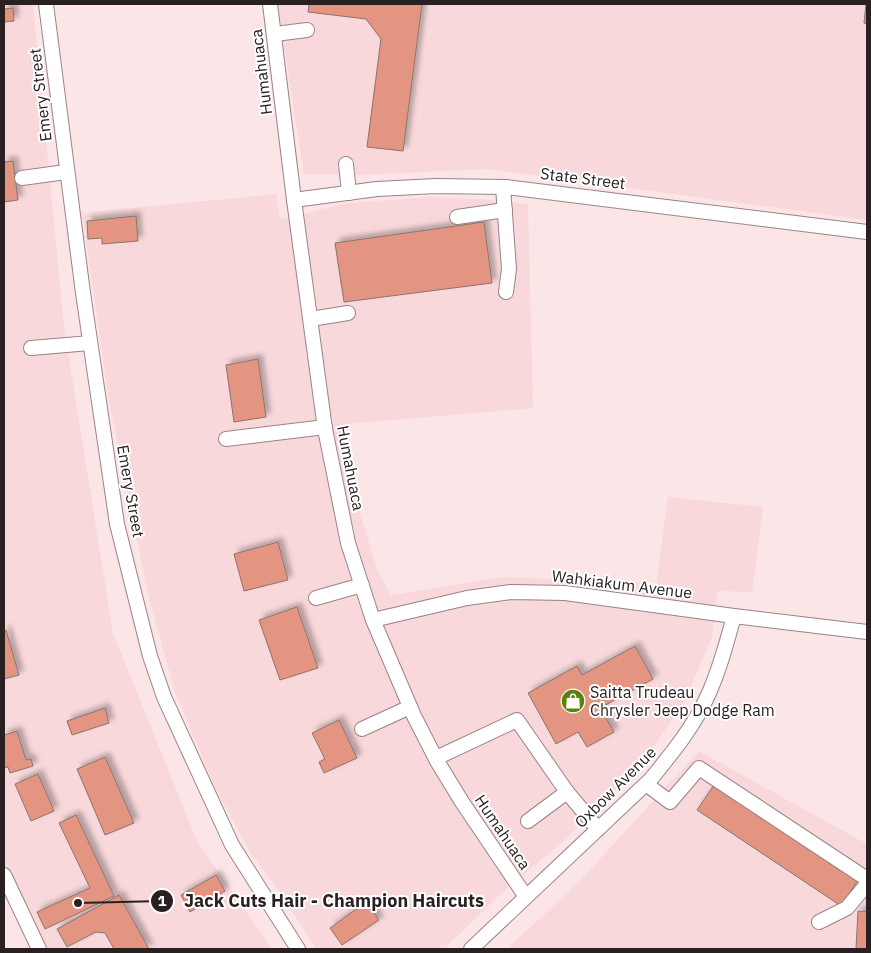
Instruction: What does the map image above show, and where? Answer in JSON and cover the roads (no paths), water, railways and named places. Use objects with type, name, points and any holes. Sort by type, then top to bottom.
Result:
[{"type":"street","name":"Emery Street","points":[[46,4],[66,172],[118,524],[150,656],[164,697],[232,845],[298,949]]},
{"type":"street","name":"Humahuaca","points":[[270,4],[325,427],[348,543],[373,620],[410,707],[436,758],[482,833],[526,897]]},
{"type":"street","points":[[275,34],[307,30]]},
{"type":"street","points":[[346,164],[349,193]]},
{"type":"street","points":[[22,178],[66,172]]},
{"type":"street","name":"State Street","points":[[294,200],[377,189],[436,186],[504,187],[867,232]]},
{"type":"street","points":[[504,187],[510,269],[506,292]]},
{"type":"street","points":[[457,217],[505,210]]},
{"type":"street","points":[[310,319],[348,313]]},
{"type":"street","points":[[31,348],[90,343]]},
{"type":"street","points":[[226,439],[325,427]]},
{"type":"street","points":[[316,598],[362,585]]},
{"type":"street","name":"Wahkiakum Avenue","points":[[373,620],[467,598],[511,592],[565,593],[867,632]]},
{"type":"street","name":"Oxbow Avenue","points":[[471,949],[646,784],[674,752],[694,722],[709,694],[721,663],[734,616]]},
{"type":"street","points":[[362,729],[410,707]]},
{"type":"street","points":[[436,758],[517,720],[567,792],[598,830]]},
{"type":"street","points":[[646,784],[670,802],[699,768],[867,879]]},
{"type":"street","points":[[528,821],[567,792]]},
{"type":"street","points":[[4,875],[39,949]]},
{"type":"street","points":[[819,922],[847,908],[867,884]]},
{"type":"place","name":"Saitta Trudeau Chrysler Jeep Dodge Ram","points":[[573,701]]},
{"type":"place","name":"Jack Cuts Hair - Champion Haircuts","points":[[78,903]]}]
